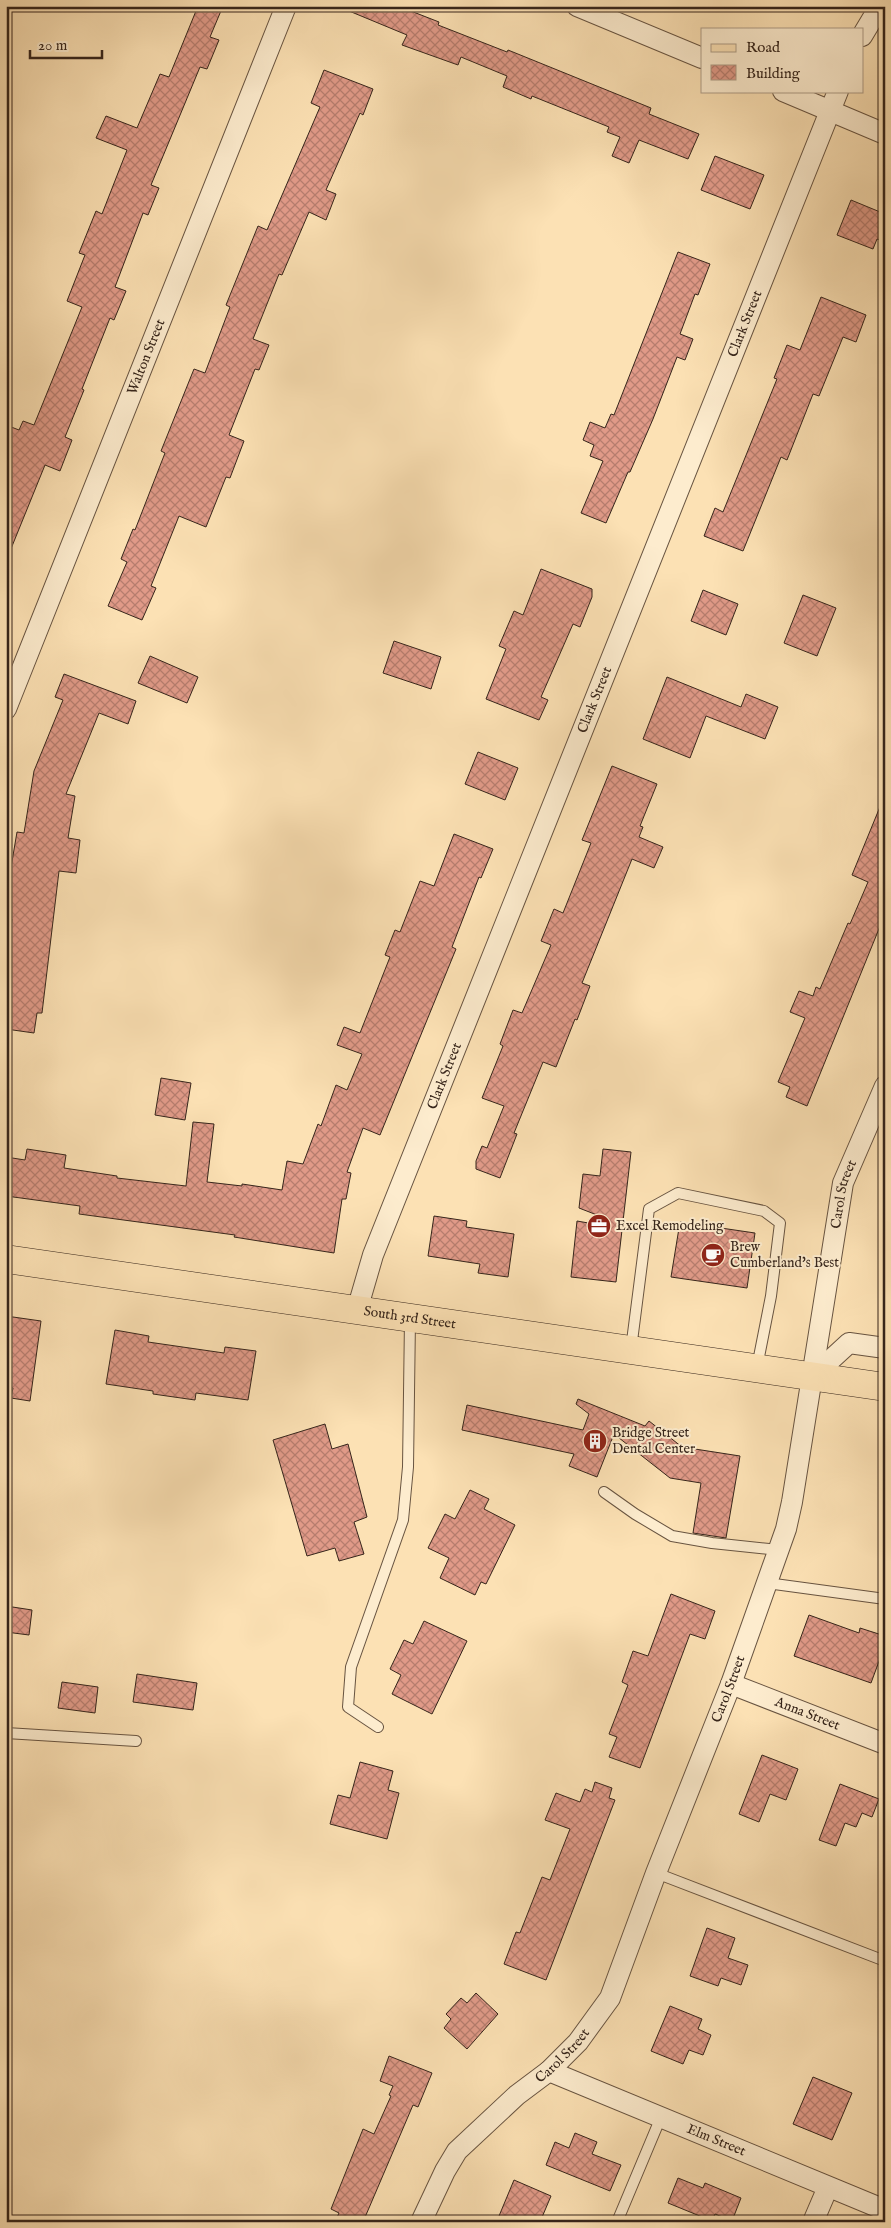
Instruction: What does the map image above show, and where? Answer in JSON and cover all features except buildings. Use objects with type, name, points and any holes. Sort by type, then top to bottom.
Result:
[{"type":"main road","name":"South 3rd Street","points":[[6,1259],[885,1387]]},
{"type":"street","name":"Walton Street","points":[[6,709],[286,6]]},
{"type":"street","points":[[864,33],[880,6]]},
{"type":"street","points":[[582,7],[701,58]]},
{"type":"street","points":[[785,92],[885,134]]},
{"type":"street","name":"Clark Street","points":[[357,1310],[373,1254],[838,92]]},
{"type":"street","name":"Carol Street","points":[[421,2222],[445,2170],[457,2151],[517,2095],[549,2071],[578,2042],[610,1998],[656,1872],[731,1684],[779,1550],[792,1502],[843,1184],[885,1086]]},
{"type":"street","points":[[812,1377],[849,1343],[885,1348]]},
{"type":"street","name":"Anna Street","points":[[731,1684],[885,1744]]},
{"type":"street","name":"Elm Street","points":[[549,2071],[885,2210]]},
{"type":"street","points":[[813,2222],[828,2187]]},
{"type":"lane","points":[[631,1350],[649,1209],[678,1193],[764,1211],[780,1223],[771,1296],[757,1368]]},
{"type":"lane","points":[[378,1727],[348,1706],[350,1667],[403,1520],[408,1467],[410,1318]]},
{"type":"lane","points":[[604,1492],[635,1514],[672,1536],[712,1543],[779,1550]]},
{"type":"lane","points":[[767,1583],[885,1600]]},
{"type":"lane","points":[[6,1732],[136,1741]]},
{"type":"lane","points":[[656,1872],[885,1961]]},
{"type":"lane","points":[[617,2222],[661,2117]]},
{"type":"place","name":"Excel Remodeling","points":[[599,1226]]},
{"type":"place","name":"Brew Cumberland's Best","points":[[713,1255]]},
{"type":"place","name":"Bridge Street Dental Center","points":[[595,1441]]}]
